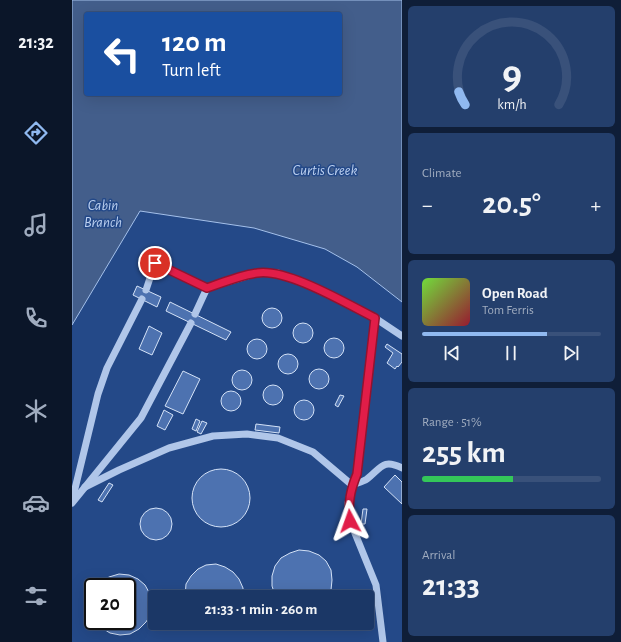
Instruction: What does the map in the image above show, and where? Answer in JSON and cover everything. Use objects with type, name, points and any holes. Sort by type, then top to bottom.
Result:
[{"type":"lane","points":[[146,290],[155,263],[207,288],[257,273],[278,273],[325,292],[375,318],[402,336]]},
{"type":"lane","points":[[195,314],[207,288]]},
{"type":"lane","points":[[72,502],[98,394],[107,368],[142,299]]},
{"type":"lane","points":[[375,318],[357,474],[352,485],[348,503],[350,521],[376,585],[383,642]]},
{"type":"lane","points":[[72,502],[141,418],[191,323]]},
{"type":"lane","points":[[85,487],[169,448],[213,436],[247,434],[278,438],[313,452],[352,485]]},
{"type":"lane","points":[[352,485],[366,480],[382,466],[392,463],[402,468]]},
{"type":"water","name":"Curtis Creek","points":[[72,0],[402,0],[402,302],[357,267],[325,249],[254,228],[140,211],[72,325]]},
{"type":"building","points":[[137,286],[161,297],[157,307],[133,295]]},
{"type":"building","points":[[170,302],[231,332],[226,340],[166,311]]},
{"type":"building","points":[[272,308],[279,311],[282,318],[279,325],[272,328],[265,325],[262,318],[265,311]]},
{"type":"building","points":[[303,323],[310,326],[313,333],[310,340],[303,343],[296,340],[293,333],[296,326]]},
{"type":"building","points":[[149,326],[162,333],[152,355],[139,349]]},
{"type":"building","points":[[334,338],[341,341],[344,348],[341,355],[334,358],[327,355],[324,348],[327,341]]},
{"type":"building","points":[[257,339],[264,342],[267,349],[264,356],[257,359],[250,356],[247,349],[250,342]]},
{"type":"building","points":[[387,344],[402,354],[402,362],[395,369],[387,363],[393,353],[385,347]]},
{"type":"building","points":[[288,354],[295,357],[298,364],[295,371],[288,374],[281,371],[278,364],[281,357]]},
{"type":"building","points":[[319,369],[326,372],[329,379],[326,386],[319,389],[312,386],[309,379],[312,372]]},
{"type":"building","points":[[242,370],[249,373],[252,380],[249,387],[242,390],[235,387],[232,380],[235,373]]},
{"type":"building","points":[[183,371],[200,379],[183,414],[165,406]]},
{"type":"building","points":[[273,385],[280,388],[283,395],[280,402],[273,405],[266,402],[263,395],[266,388]]},
{"type":"building","points":[[231,391],[238,394],[241,401],[238,408],[231,411],[224,408],[221,401],[224,394]]},
{"type":"building","points":[[340,395],[344,396],[338,407],[335,405]]},
{"type":"building","points":[[304,400],[311,403],[314,410],[311,417],[304,420],[297,417],[294,410],[297,403]]},
{"type":"building","points":[[164,410],[173,415],[165,430],[157,426]]},
{"type":"building","points":[[196,419],[200,421],[196,431],[192,429]]},
{"type":"building","points":[[202,421],[207,423],[201,434],[197,432]]},
{"type":"building","points":[[256,424],[280,427],[279,433],[255,430]]},
{"type":"building","points":[[215,469],[227,469],[242,477],[250,492],[250,504],[242,519],[227,527],[215,527],[200,519],[192,504],[192,492],[200,477]]},
{"type":"building","points":[[395,475],[402,482],[402,504],[384,487]]},
{"type":"building","points":[[109,483],[113,485],[102,502],[98,500]]},
{"type":"building","points":[[156,508],[167,513],[172,524],[167,535],[156,540],[145,535],[140,524],[145,513]]},
{"type":"building","points":[[363,509],[367,509],[365,524],[361,524]]},
{"type":"building","points":[[299,550],[309,551],[319,555],[326,561],[331,570],[331,590],[273,590],[272,576],[275,566],[281,558]]},
{"type":"building","points":[[216,564],[233,572],[239,579],[243,590],[186,590],[186,584],[191,576],[198,569],[206,565]]},
{"type":"building","points":[[119,574],[129,575],[136,578],[107,578]]},
{"type":"building","points":[[136,578],[138,579],[145,585],[148,590],[148,619],[139,629],[130,634],[120,635],[110,633],[105,630],[136,630]]},
{"type":"route","points":[[155,263],[207,288],[257,273],[278,273],[325,292],[375,318],[357,474],[352,485],[348,503],[350,521]]},
{"type":"water label","name":"Cabin Branch","points":[[103,214]]}]
